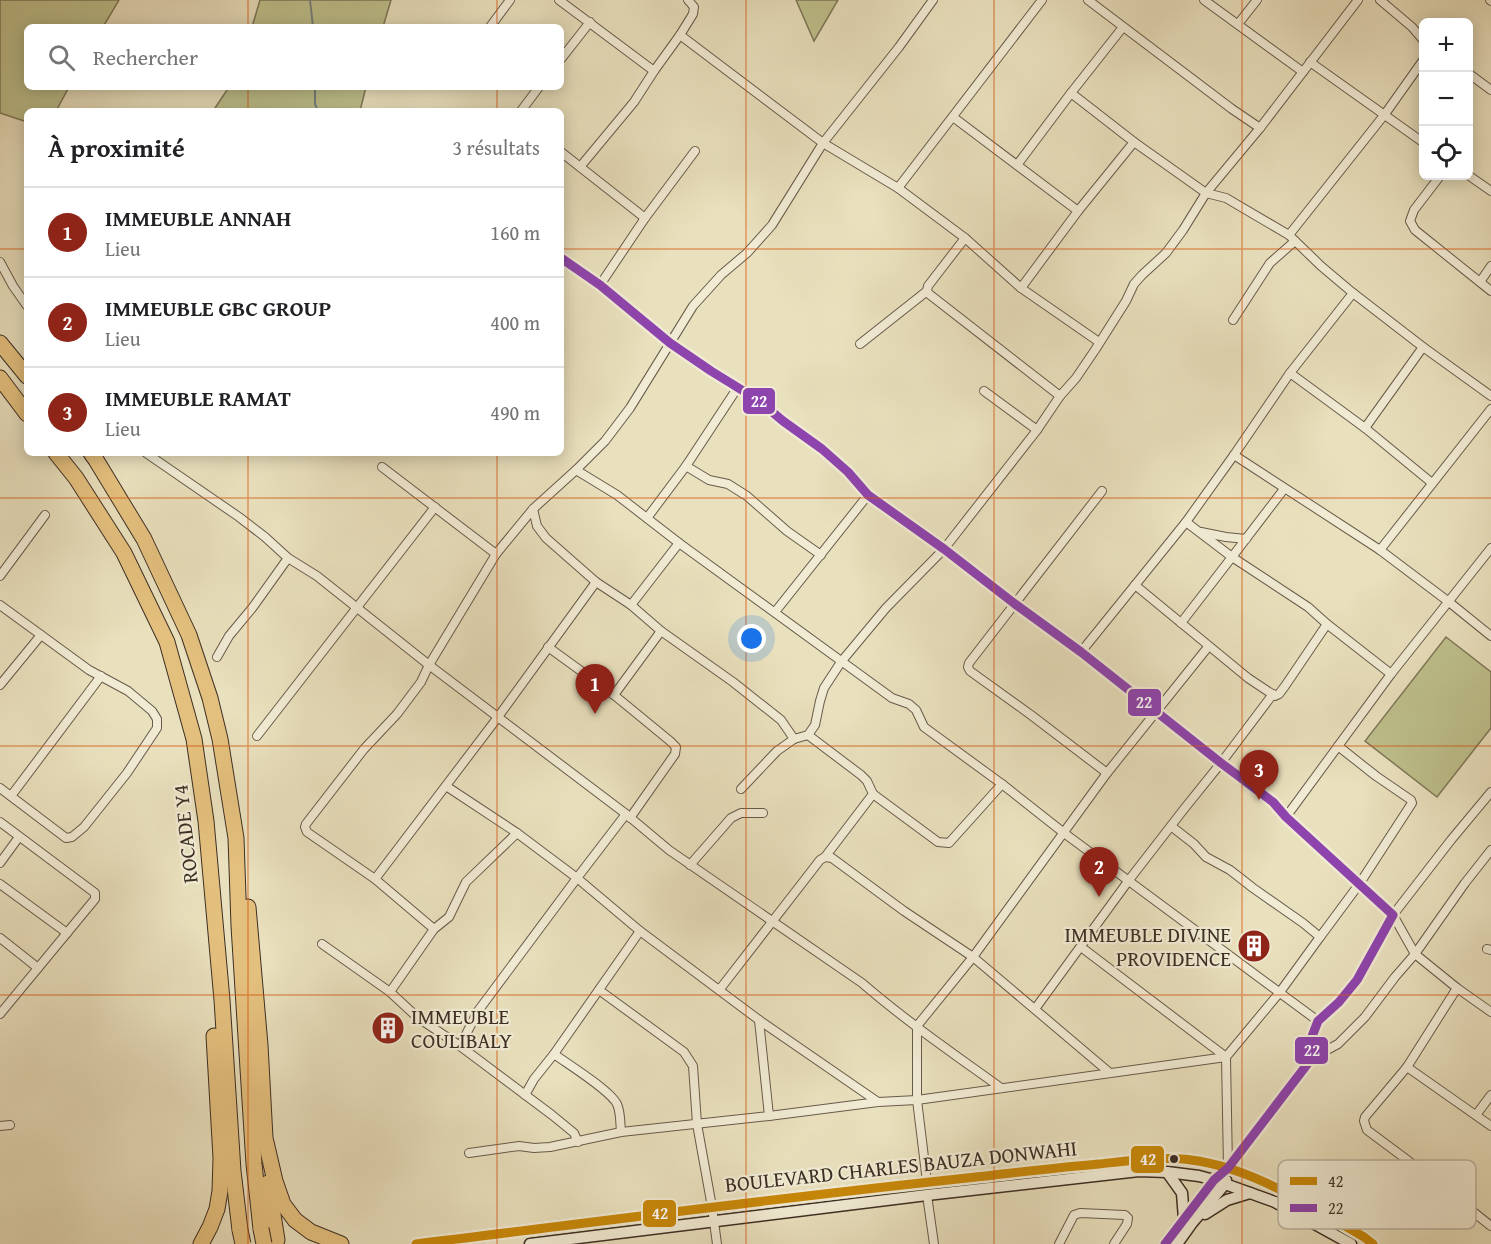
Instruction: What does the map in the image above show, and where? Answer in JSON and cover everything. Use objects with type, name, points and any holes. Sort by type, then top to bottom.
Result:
[{"type":"highway","points":[[0,343],[24,372]]},
{"type":"highway","points":[[0,378],[24,410]]},
{"type":"highway","name":"ROCADE Y4","points":[[58,456],[124,553],[167,642],[194,739],[207,821],[240,1239]]},
{"type":"highway","points":[[93,456],[144,540],[189,635],[210,698],[220,739],[245,883],[251,933],[271,1239]]},
{"type":"highway","points":[[236,838],[239,926],[254,1164],[271,1239]]},
{"type":"highway","points":[[201,1244],[217,1209],[221,1158],[211,986],[210,865]]},
{"type":"highway","points":[[265,1138],[283,1204],[295,1220],[311,1232],[340,1244]]},
{"type":"highway","points":[[221,1158],[229,1211],[240,1239]]},
{"type":"main road","name":"BOULEVARD CHARLES BAUZA DONWAHI","points":[[416,1244],[927,1182],[1141,1160],[1190,1160],[1228,1168],[1278,1189]]},
{"type":"main road","points":[[1177,1244],[1188,1221],[1214,1180],[1228,1168]]},
{"type":"main road","points":[[1165,1244],[1225,1184],[1228,1168]]},
{"type":"main road","name":"BOULEVARD CHARLES BAUZA DONWAHI","points":[[530,1244],[588,1240],[713,1220],[1139,1171],[1199,1176],[1278,1204]]},
{"type":"main road","points":[[1167,1172],[1182,1193],[1188,1221]]},
{"type":"main road","points":[[1188,1221],[1227,1200],[1250,1193]]},
{"type":"main road","name":"BOULEVARD CHARLES BAUZA DONWAHI","points":[[1324,1229],[1351,1244]]},
{"type":"main road","name":"BOULEVARD CHARLES BAUZA DONWAHI","points":[[1350,1229],[1373,1244]]},
{"type":"main road","points":[[240,1239],[256,1235],[267,1236],[271,1239]]},
{"type":"street","points":[[492,24],[510,0]]},
{"type":"street","points":[[560,0],[654,71]]},
{"type":"street","points":[[580,167],[634,102],[680,35],[693,14],[694,7],[688,0]]},
{"type":"street","points":[[434,928],[375,879],[307,832],[306,824],[364,749],[397,714],[421,682],[496,554],[532,509],[605,441],[630,408],[693,306],[772,225],[823,143],[933,0]]},
{"type":"street","points":[[898,188],[1042,0]]},
{"type":"street","points":[[1088,0],[1260,128]]},
{"type":"street","points":[[1204,0],[1303,72]]},
{"type":"street","points":[[1238,24],[1257,0]]},
{"type":"street","points":[[741,789],[777,751],[795,739],[808,735],[815,725],[824,688],[841,662],[886,609],[944,549],[1076,378],[1126,301],[1134,284],[1172,245],[1206,193],[1260,128],[1358,0]]},
{"type":"street","points":[[1380,0],[1419,35]]},
{"type":"street","points":[[564,55],[590,22]]},
{"type":"street","points":[[1017,165],[1123,27]]},
{"type":"street","points":[[680,35],[823,143],[898,188],[965,238],[1021,288],[1099,342]]},
{"type":"street","points":[[1310,62],[1419,138]]},
{"type":"street","points":[[1233,320],[1270,263],[1292,238],[1419,66]]},
{"type":"street","points":[[1473,77],[1491,90]]},
{"type":"street","points":[[523,108],[537,90]]},
{"type":"street","points":[[1071,93],[1134,142],[1206,193],[1226,198],[1292,238],[1353,293],[1491,396]]},
{"type":"street","points":[[953,117],[1078,211]]},
{"type":"street","points":[[1021,288],[1078,211],[1134,142]]},
{"type":"street","points":[[600,285],[645,218],[695,151]]},
{"type":"street","points":[[564,154],[645,218]]},
{"type":"street","points":[[1473,178],[1491,191]]},
{"type":"street","points":[[1437,180],[1414,210],[1411,225],[1491,291]]},
{"type":"street","points":[[860,344],[927,291],[928,286],[965,238]]},
{"type":"street","points":[[564,260],[600,285],[670,343],[758,400],[822,449],[848,472],[868,495],[1081,652],[1273,802],[1286,817],[1393,915],[1415,954],[1491,1012]]},
{"type":"street","points":[[0,262],[24,302]]},
{"type":"street","points":[[1479,282],[1491,266]]},
{"type":"street","points":[[927,291],[1060,396]]},
{"type":"street","points":[[1081,652],[1186,522],[1290,373],[1353,293]]},
{"type":"street","points":[[1365,428],[1423,347]]},
{"type":"street","points":[[1290,373],[1365,428],[1432,483]]},
{"type":"street","points":[[647,518],[686,466],[738,387]]},
{"type":"street","points":[[984,391],[1036,430]]},
{"type":"street","points":[[1380,550],[1491,409]]},
{"type":"street","points":[[1234,455],[1380,550],[1491,636]]},
{"type":"street","points":[[150,456],[239,517],[288,558],[317,576],[669,850],[862,983],[891,1009],[1001,1088]]},
{"type":"street","points":[[686,466],[709,480],[728,484],[747,496],[787,531],[821,555]]},
{"type":"street","points":[[382,467],[496,554]]},
{"type":"street","points":[[576,470],[617,495],[892,698],[909,704],[916,710],[924,727],[1318,1021]]},
{"type":"street","points":[[1181,623],[1284,489]]},
{"type":"street","points":[[1102,491],[968,667],[970,671],[1107,773]]},
{"type":"street","points":[[775,612],[868,495]]},
{"type":"street","points":[[257,736],[435,507]]},
{"type":"street","points":[[532,509],[537,526],[546,538],[596,582],[733,682],[781,720],[795,739]]},
{"type":"street","points":[[0,576],[45,515]]},
{"type":"street","points":[[1186,522],[1232,557],[1308,607],[1391,674]]},
{"type":"street","points":[[1198,531],[1226,537],[1246,538]]},
{"type":"street","points":[[630,605],[679,543]]},
{"type":"street","points":[[1286,817],[1391,674],[1491,548]]},
{"type":"street","points":[[217,657],[229,636],[288,558]]},
{"type":"street","points":[[375,879],[498,717],[596,582]]},
{"type":"street","points":[[1136,585],[1208,647],[1248,678],[1277,696],[1327,624]]},
{"type":"street","points":[[0,604],[89,670],[128,691],[152,711],[157,719],[157,728],[127,773],[84,826],[72,837],[66,838],[0,788]]},
{"type":"street","points":[[614,695],[661,631]]},
{"type":"street","points":[[0,685],[41,635]]},
{"type":"street","points":[[460,1046],[478,1011],[577,878],[675,754],[676,747],[670,741],[614,695],[548,647]]},
{"type":"street","points":[[927,1182],[917,1100],[917,1026],[973,957],[1107,773],[1208,647]]},
{"type":"street","points":[[11,796],[101,676]]},
{"type":"street","points":[[1035,1009],[1129,880],[1273,694]]},
{"type":"street","points":[[808,735],[867,781],[873,794],[938,842],[949,843],[1002,784]]},
{"type":"street","points":[[1228,1168],[1226,1057],[1280,992],[1360,883],[1412,803],[1338,746]]},
{"type":"street","points":[[446,786],[517,833],[577,878],[640,931],[759,1020],[878,1102]]},
{"type":"street","points":[[1312,1058],[1311,1039],[1318,1021],[1339,1002],[1357,980],[1393,915],[1491,792]]},
{"type":"street","points":[[720,989],[771,921],[820,860],[825,857],[873,794]]},
{"type":"street","points":[[690,865],[730,818],[741,813],[764,813]]},
{"type":"street","points":[[0,822],[95,893],[95,899],[0,1014]]},
{"type":"street","points":[[1171,826],[1206,857],[1230,870],[1303,922],[1320,937]]},
{"type":"street","points":[[390,992],[434,928],[449,917],[466,882],[517,833]]},
{"type":"street","points":[[0,863],[19,837]]},
{"type":"street","points":[[1228,1168],[1312,1058],[1338,1044],[1365,1017],[1415,954],[1491,850]]},
{"type":"street","points":[[825,857],[832,858],[973,957],[1110,1073]]},
{"type":"street","points":[[0,884],[67,933]]},
{"type":"street","points":[[525,1095],[534,1079],[640,931]]},
{"type":"street","points":[[0,938],[38,968]]},
{"type":"street","points":[[322,944],[390,992],[417,1017],[525,1095],[574,1133],[578,1142]]},
{"type":"street","points":[[1081,947],[1226,1057]]},
{"type":"street","points":[[1407,1160],[1367,1130],[1365,1117],[1407,1067],[1457,987]]},
{"type":"street","points":[[599,990],[684,1052],[693,1066],[697,1124],[717,1244]]},
{"type":"street","points":[[759,1020],[770,1116]]},
{"type":"street","points":[[554,1054],[609,1094],[618,1105],[621,1132]]},
{"type":"street","points":[[469,1153],[519,1146],[550,1147],[621,1132],[878,1102],[917,1100],[1226,1057]]},
{"type":"street","points":[[1407,1067],[1491,1126]]},
{"type":"street","points":[[1476,1115],[1491,1095]]},
{"type":"street","points":[[927,1195],[934,1244]]},
{"type":"street","points":[[1059,1244],[1074,1215],[1080,1213],[1125,1215],[1128,1218],[1127,1224],[1114,1244]]},
{"type":"street","points":[[1476,1214],[1491,1226]]},
{"type":"street","points":[[587,1223],[588,1240]]},
{"type":"green space","points":[[0,0],[119,0],[105,24],[24,24],[24,90],[67,90],[58,108],[24,108],[24,121],[0,113]]},
{"type":"green space","points":[[260,0],[391,0],[384,24],[253,24]]},
{"type":"green space","points":[[796,0],[838,0],[814,41]]},
{"type":"green space","points":[[227,90],[365,90],[361,108],[215,108]]},
{"type":"green space","points":[[1446,637],[1491,672],[1491,728],[1437,797],[1365,741]]},
{"type":"waterway","points":[[310,0],[313,24]]},
{"type":"waterway","points":[[315,90],[317,108]]},
{"type":"transit line","name":"22","points":[[564,260],[600,285],[670,343],[758,400],[822,449],[848,472],[868,495],[1081,652],[1273,802],[1286,817],[1393,915],[1357,980],[1339,1002],[1318,1021],[1311,1039],[1312,1058],[1228,1168],[1214,1180],[1165,1244]]},
{"type":"transit line","name":"42","points":[[416,1244],[890,1186],[1133,1160],[1191,1160],[1214,1164],[1237,1171],[1278,1189]]},
{"type":"transit line","name":"42","points":[[1350,1229],[1373,1244]]},
{"type":"place","name":"IMMEUBLE ANNAH","points":[[595,714]]},
{"type":"place","name":"IMMEUBLE RAMAT","points":[[1259,800]]},
{"type":"place","name":"IMMEUBLE GBC GROUP","points":[[1099,897]]},
{"type":"place","name":"IMMEUBLE DIVINE PROVIDENCE","points":[[1254,946]]},
{"type":"place","name":"IMMEUBLE COULIBALY","points":[[388,1028]]}]
